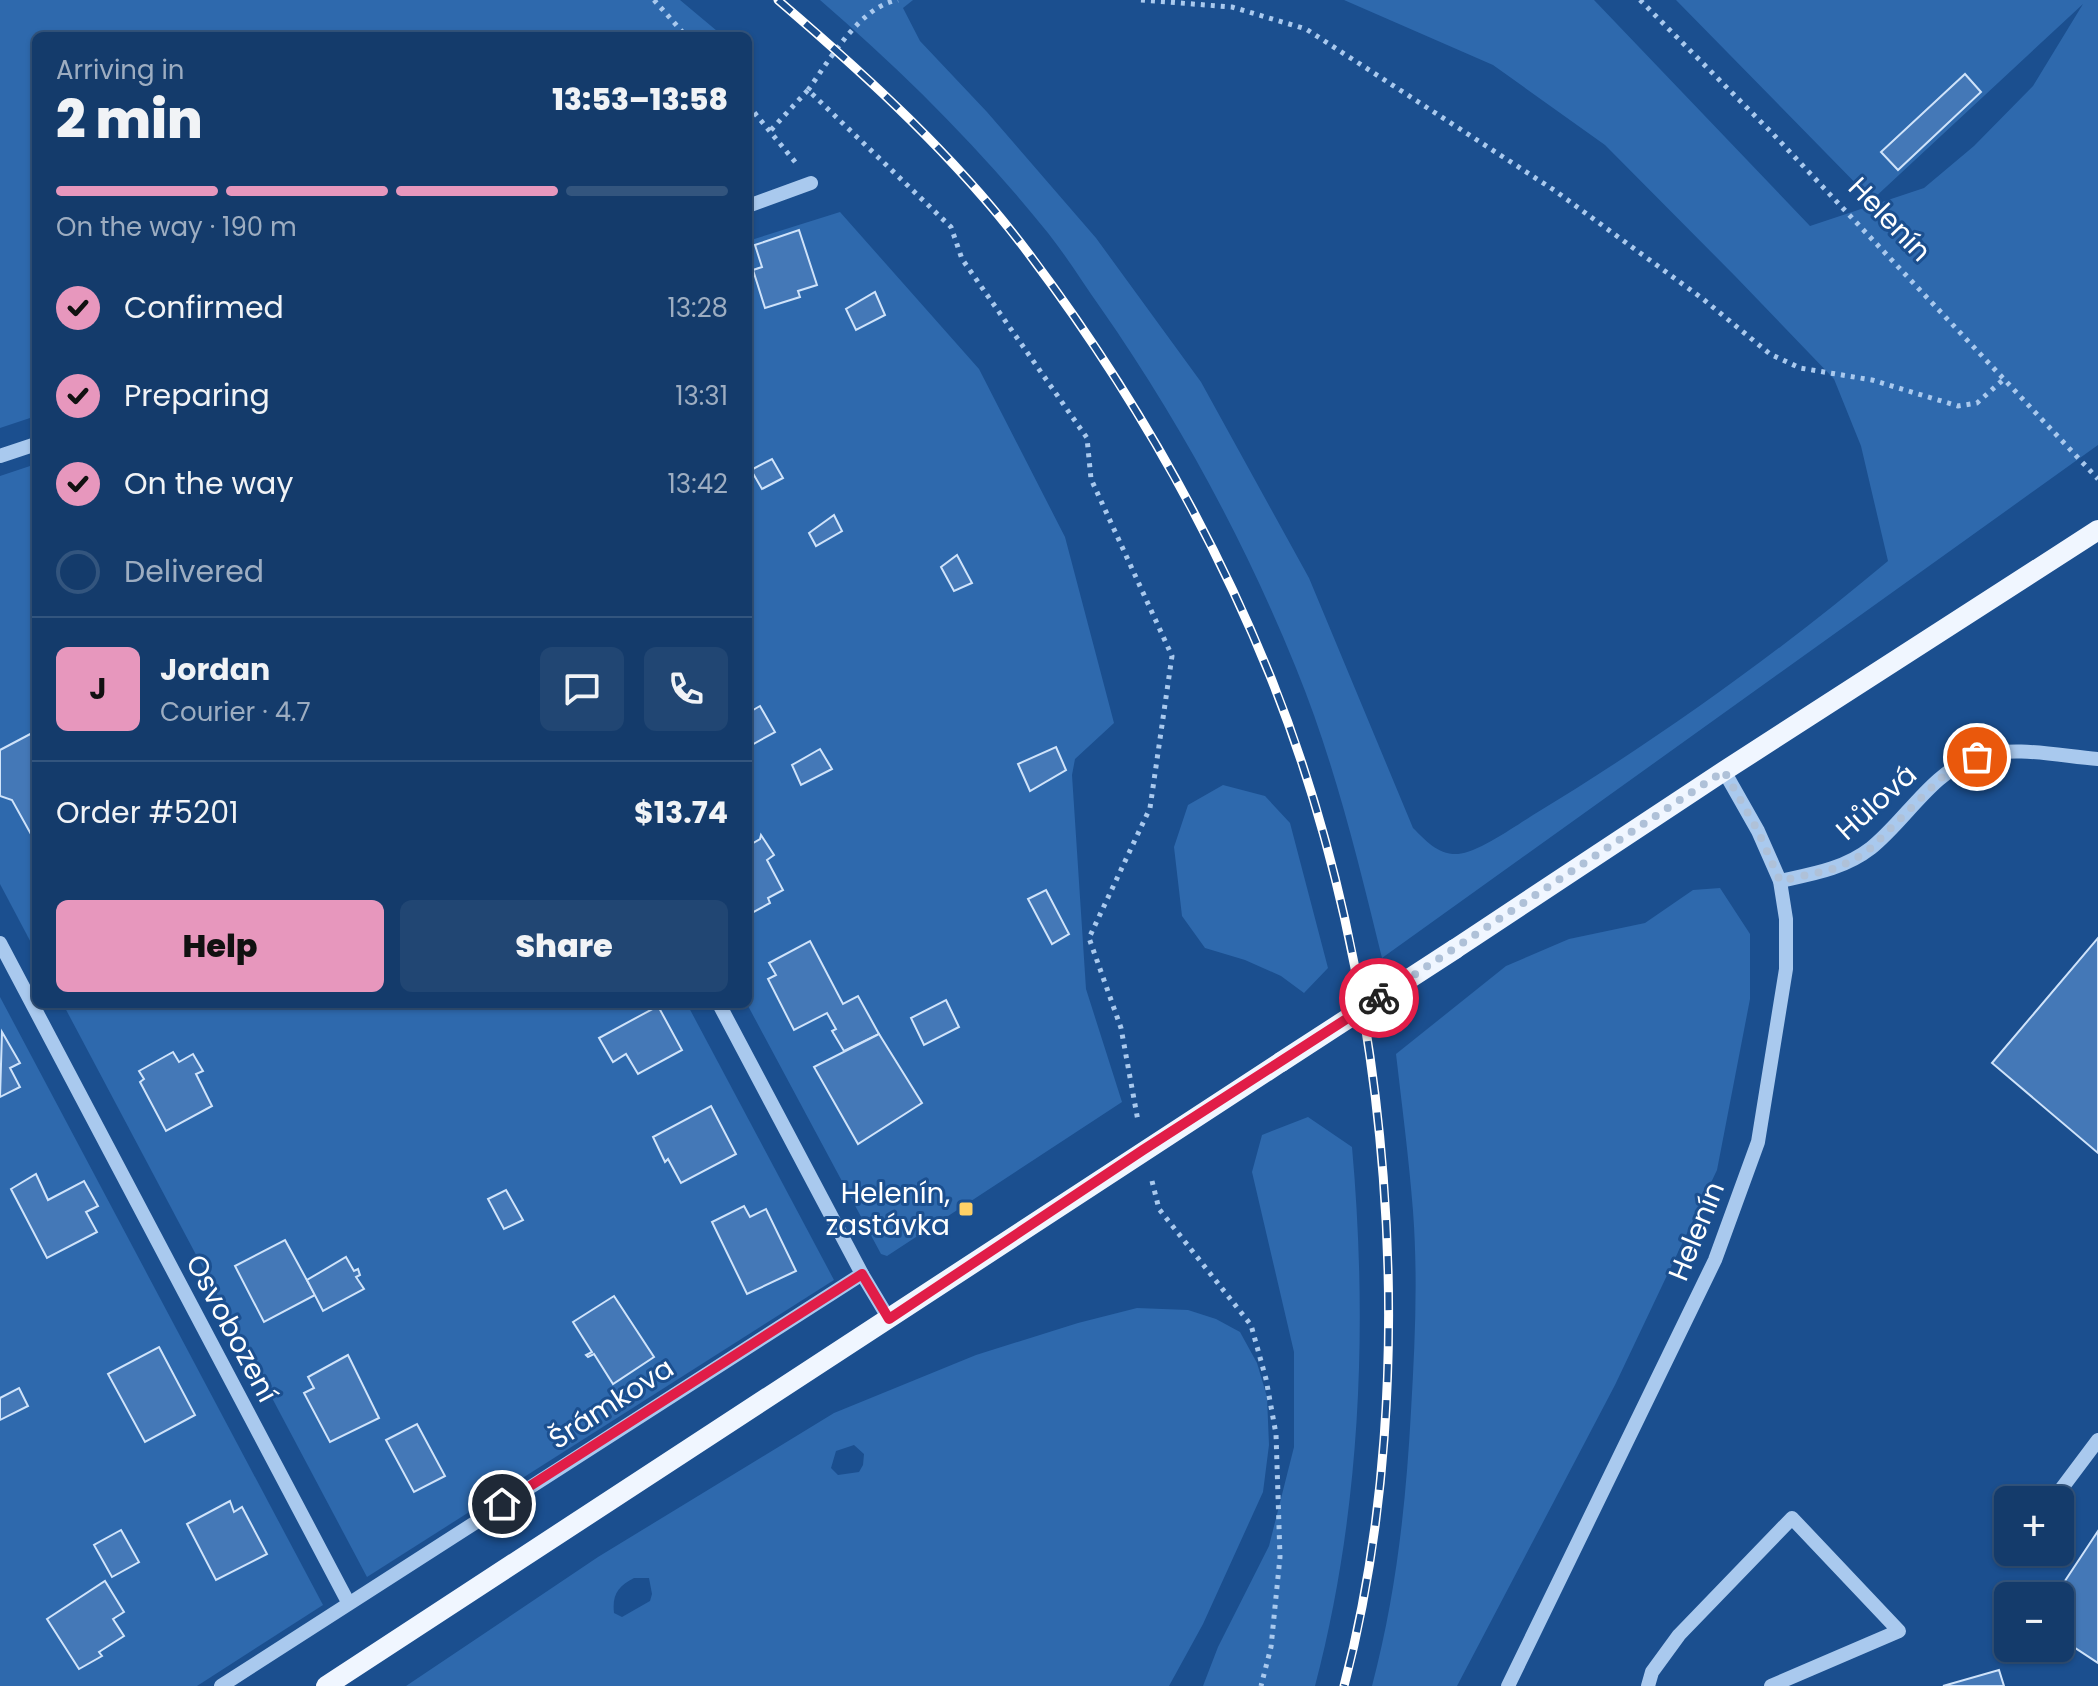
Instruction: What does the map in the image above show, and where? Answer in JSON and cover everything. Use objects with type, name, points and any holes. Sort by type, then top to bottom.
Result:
[{"type":"main road","points":[[326,1686],[1724,771],[2090,536]]},
{"type":"street","points":[[752,205],[811,183]]},
{"type":"street","points":[[0,456],[32,445]]},
{"type":"street","name":"Hůlová","points":[[1780,881],[1830,870],[1852,861],[1871,848],[1948,771],[1977,757],[2014,752],[2098,759]]},
{"type":"street","name":"Helenín","points":[[1508,1686],[1715,1260],[1758,1142],[1786,969],[1786,919],[1780,881],[1758,831],[1724,771]]},
{"type":"street","name":"Osvobození","points":[[0,943],[32,1004]]},
{"type":"street","name":"Osvobození","points":[[34,1008],[348,1602]]},
{"type":"street","points":[[721,1008],[889,1319]]},
{"type":"street","name":"Šrámkova","points":[[348,1602],[862,1274]]},
{"type":"street","points":[[2064,1486],[2098,1440]]},
{"type":"street","points":[[1648,1686],[1652,1672],[1679,1635],[1792,1518],[1899,1631],[1771,1686]]},
{"type":"street","points":[[221,1686],[348,1602]]},
{"type":"path","points":[[654,0],[682,32]]},
{"type":"path","points":[[771,130],[808,90],[859,22],[891,1],[898,0]]},
{"type":"path","points":[[1141,0],[1232,7],[1306,29],[1554,190],[1703,299],[1770,354],[1800,368],[1872,380],[1958,406],[1977,403],[2005,378]]},
{"type":"path","name":"Helenín","points":[[1640,0],[1773,134],[2098,479]]},
{"type":"path","points":[[808,90],[951,227],[962,259],[1087,438],[1091,479],[1172,656],[1150,808],[1089,938],[1121,1028],[1143,1150],[1159,1209],[1251,1325],[1266,1379],[1276,1434],[1280,1557],[1271,1647],[1261,1686]]},
{"type":"path","points":[[752,109],[811,183]]},
{"type":"shaded area","points":[[0,0],[680,0],[718,32],[32,32],[32,417],[0,428]]},
{"type":"shaded area","points":[[820,0],[913,0],[903,8],[920,41],[987,112],[1096,238],[1201,382],[1309,578],[1413,828],[1444,852],[1458,854],[1486,844],[1625,757],[1760,662],[1888,561],[1861,446],[1834,379],[1735,276],[1605,145],[1493,65],[1344,0],[1594,0],[1810,226],[1924,188],[1974,146],[2033,86],[2083,4],[1872,200],[1676,0],[2098,0],[2098,445],[1382,958],[1344,811],[1310,703],[1255,573],[1183,437],[1075,270],[1022,201],[939,111]]},
{"type":"shaded area","points":[[840,212],[979,369],[1065,537],[1114,723],[1075,759],[1072,775],[1086,989],[1122,1102],[887,1256],[881,1254],[749,1008],[752,1008],[752,240]]},
{"type":"shaded area","points":[[32,465],[32,944],[0,884],[0,476]]},
{"type":"shaded area","points":[[1223,785],[1265,796],[1290,823],[1328,968],[1304,993],[1281,976],[1245,960],[1205,948],[1182,916],[1174,847],[1188,805]]},
{"type":"shaded area","points":[[1720,888],[1750,934],[1750,999],[1717,1170],[1615,1385],[1457,1686],[1372,1686],[1388,1618],[1399,1549],[1415,1336],[1413,1211],[1396,1054],[1506,966],[1569,939],[1645,923],[1693,890]]},
{"type":"shaded area","points":[[0,997],[323,1605],[197,1686],[0,1686]]},
{"type":"shaded area","points":[[65,1008],[689,1008],[834,1280],[367,1577]]},
{"type":"shaded area","points":[[1308,1117],[1352,1147],[1357,1214],[1357,1418],[1351,1486],[1330,1620],[1315,1686],[1203,1686],[1218,1647],[1269,1546],[1294,1447],[1294,1352],[1252,1172],[1262,1135]]},
{"type":"shaded area","points":[[1137,1308],[1188,1310],[1216,1319],[1240,1332],[1257,1363],[1267,1397],[1269,1445],[1263,1492],[1203,1624],[1169,1686],[406,1686],[598,1557],[834,1413],[976,1355]],"holes":[[[854,1445],[864,1454],[863,1465],[859,1472],[838,1475],[831,1468],[836,1451]],[[634,1578],[649,1578],[650,1601],[622,1617],[614,1613],[615,1596],[624,1584]]]},
{"type":"building","points":[[1965,74],[1981,92],[1898,170],[1881,152]]},
{"type":"building","points":[[799,230],[817,285],[798,291],[800,297],[765,308],[753,270],[762,267],[755,245]]},
{"type":"building","points":[[875,292],[885,315],[856,330],[846,309]]},
{"type":"building","points":[[772,459],[783,478],[762,489],[752,469]]},
{"type":"building","points":[[834,515],[842,531],[816,546],[809,533]]},
{"type":"building","points":[[957,555],[972,583],[954,591],[941,567]]},
{"type":"building","points":[[760,706],[775,732],[752,745],[752,711]]},
{"type":"building","points":[[32,733],[32,836],[12,800],[0,796],[0,750]]},
{"type":"building","points":[[1056,747],[1066,770],[1030,791],[1018,764]]},
{"type":"building","points":[[820,749],[832,769],[801,785],[792,765]]},
{"type":"building","points":[[761,835],[774,855],[767,860],[783,890],[768,898],[770,903],[752,913],[752,844]]},
{"type":"building","points":[[1046,890],[1069,934],[1052,944],[1028,899]]},
{"type":"building","points":[[2098,938],[2098,1153],[1992,1063]]},
{"type":"building","points":[[810,941],[843,1004],[858,996],[879,1034],[844,1051],[832,1031],[836,1029],[827,1013],[794,1030],[768,979],[776,975],[769,963]]},
{"type":"building","points":[[946,1000],[959,1027],[924,1045],[911,1018]]},
{"type":"building","points":[[659,1008],[682,1050],[638,1074],[626,1054],[613,1062],[599,1038]]},
{"type":"building","points":[[2,1032],[20,1063],[10,1068],[20,1087],[0,1097]]},
{"type":"building","points":[[879,1034],[922,1103],[858,1144],[814,1067]]},
{"type":"building","points":[[173,1052],[179,1062],[193,1054],[203,1071],[196,1074],[212,1106],[166,1131],[140,1082],[144,1079],[139,1071]]},
{"type":"building","points":[[711,1106],[736,1154],[681,1183],[668,1159],[665,1162],[653,1137]]},
{"type":"building","points":[[36,1174],[48,1200],[84,1181],[98,1206],[86,1212],[97,1232],[47,1258],[11,1189]]},
{"type":"building","points":[[506,1190],[523,1220],[504,1229],[488,1199]]},
{"type":"building","points":[[744,1206],[750,1217],[766,1209],[796,1271],[747,1294],[712,1222]]},
{"type":"building","points":[[285,1240],[315,1295],[264,1322],[235,1266]]},
{"type":"building","points":[[346,1257],[354,1271],[358,1269],[360,1275],[356,1277],[364,1289],[323,1311],[307,1280]]},
{"type":"building","points":[[614,1296],[654,1357],[613,1384],[594,1354],[586,1355],[592,1352],[573,1322]]},
{"type":"building","points":[[159,1347],[195,1415],[145,1442],[108,1374]]},
{"type":"building","points":[[348,1355],[379,1418],[330,1442],[304,1393],[314,1388],[308,1377]]},
{"type":"building","points":[[19,1388],[28,1406],[0,1420],[0,1398]]},
{"type":"building","points":[[417,1424],[445,1476],[414,1492],[386,1440]]},
{"type":"building","points":[[230,1501],[234,1512],[242,1507],[267,1554],[216,1580],[187,1524]]},
{"type":"building","points":[[121,1530],[139,1562],[112,1577],[94,1545]]},
{"type":"building","points":[[2098,1531],[2098,1663],[2074,1647],[2074,1582],[2064,1582]]},
{"type":"building","points":[[105,1581],[124,1612],[113,1619],[124,1636],[99,1652],[102,1656],[79,1669],[47,1619]]},
{"type":"building","points":[[1999,1670],[2004,1686],[1943,1686]]},
{"type":"railway","points":[[778,0],[878,89],[942,152],[1002,219],[1100,354],[1164,458],[1221,566],[1271,678],[1312,795],[1345,918],[1368,1046],[1383,1177],[1389,1309],[1384,1439],[1369,1565],[1344,1686]]},
{"type":"way so far","points":[[1379,998],[1724,771],[1758,831],[1780,881],[1830,870],[1852,861],[1871,848],[1948,771],[1977,757]]},
{"type":"place","name":"Helenín, zastávka","points":[[966,1209]]},
{"type":"route","points":[[502,1504],[862,1274],[889,1319],[1379,998]]}]
